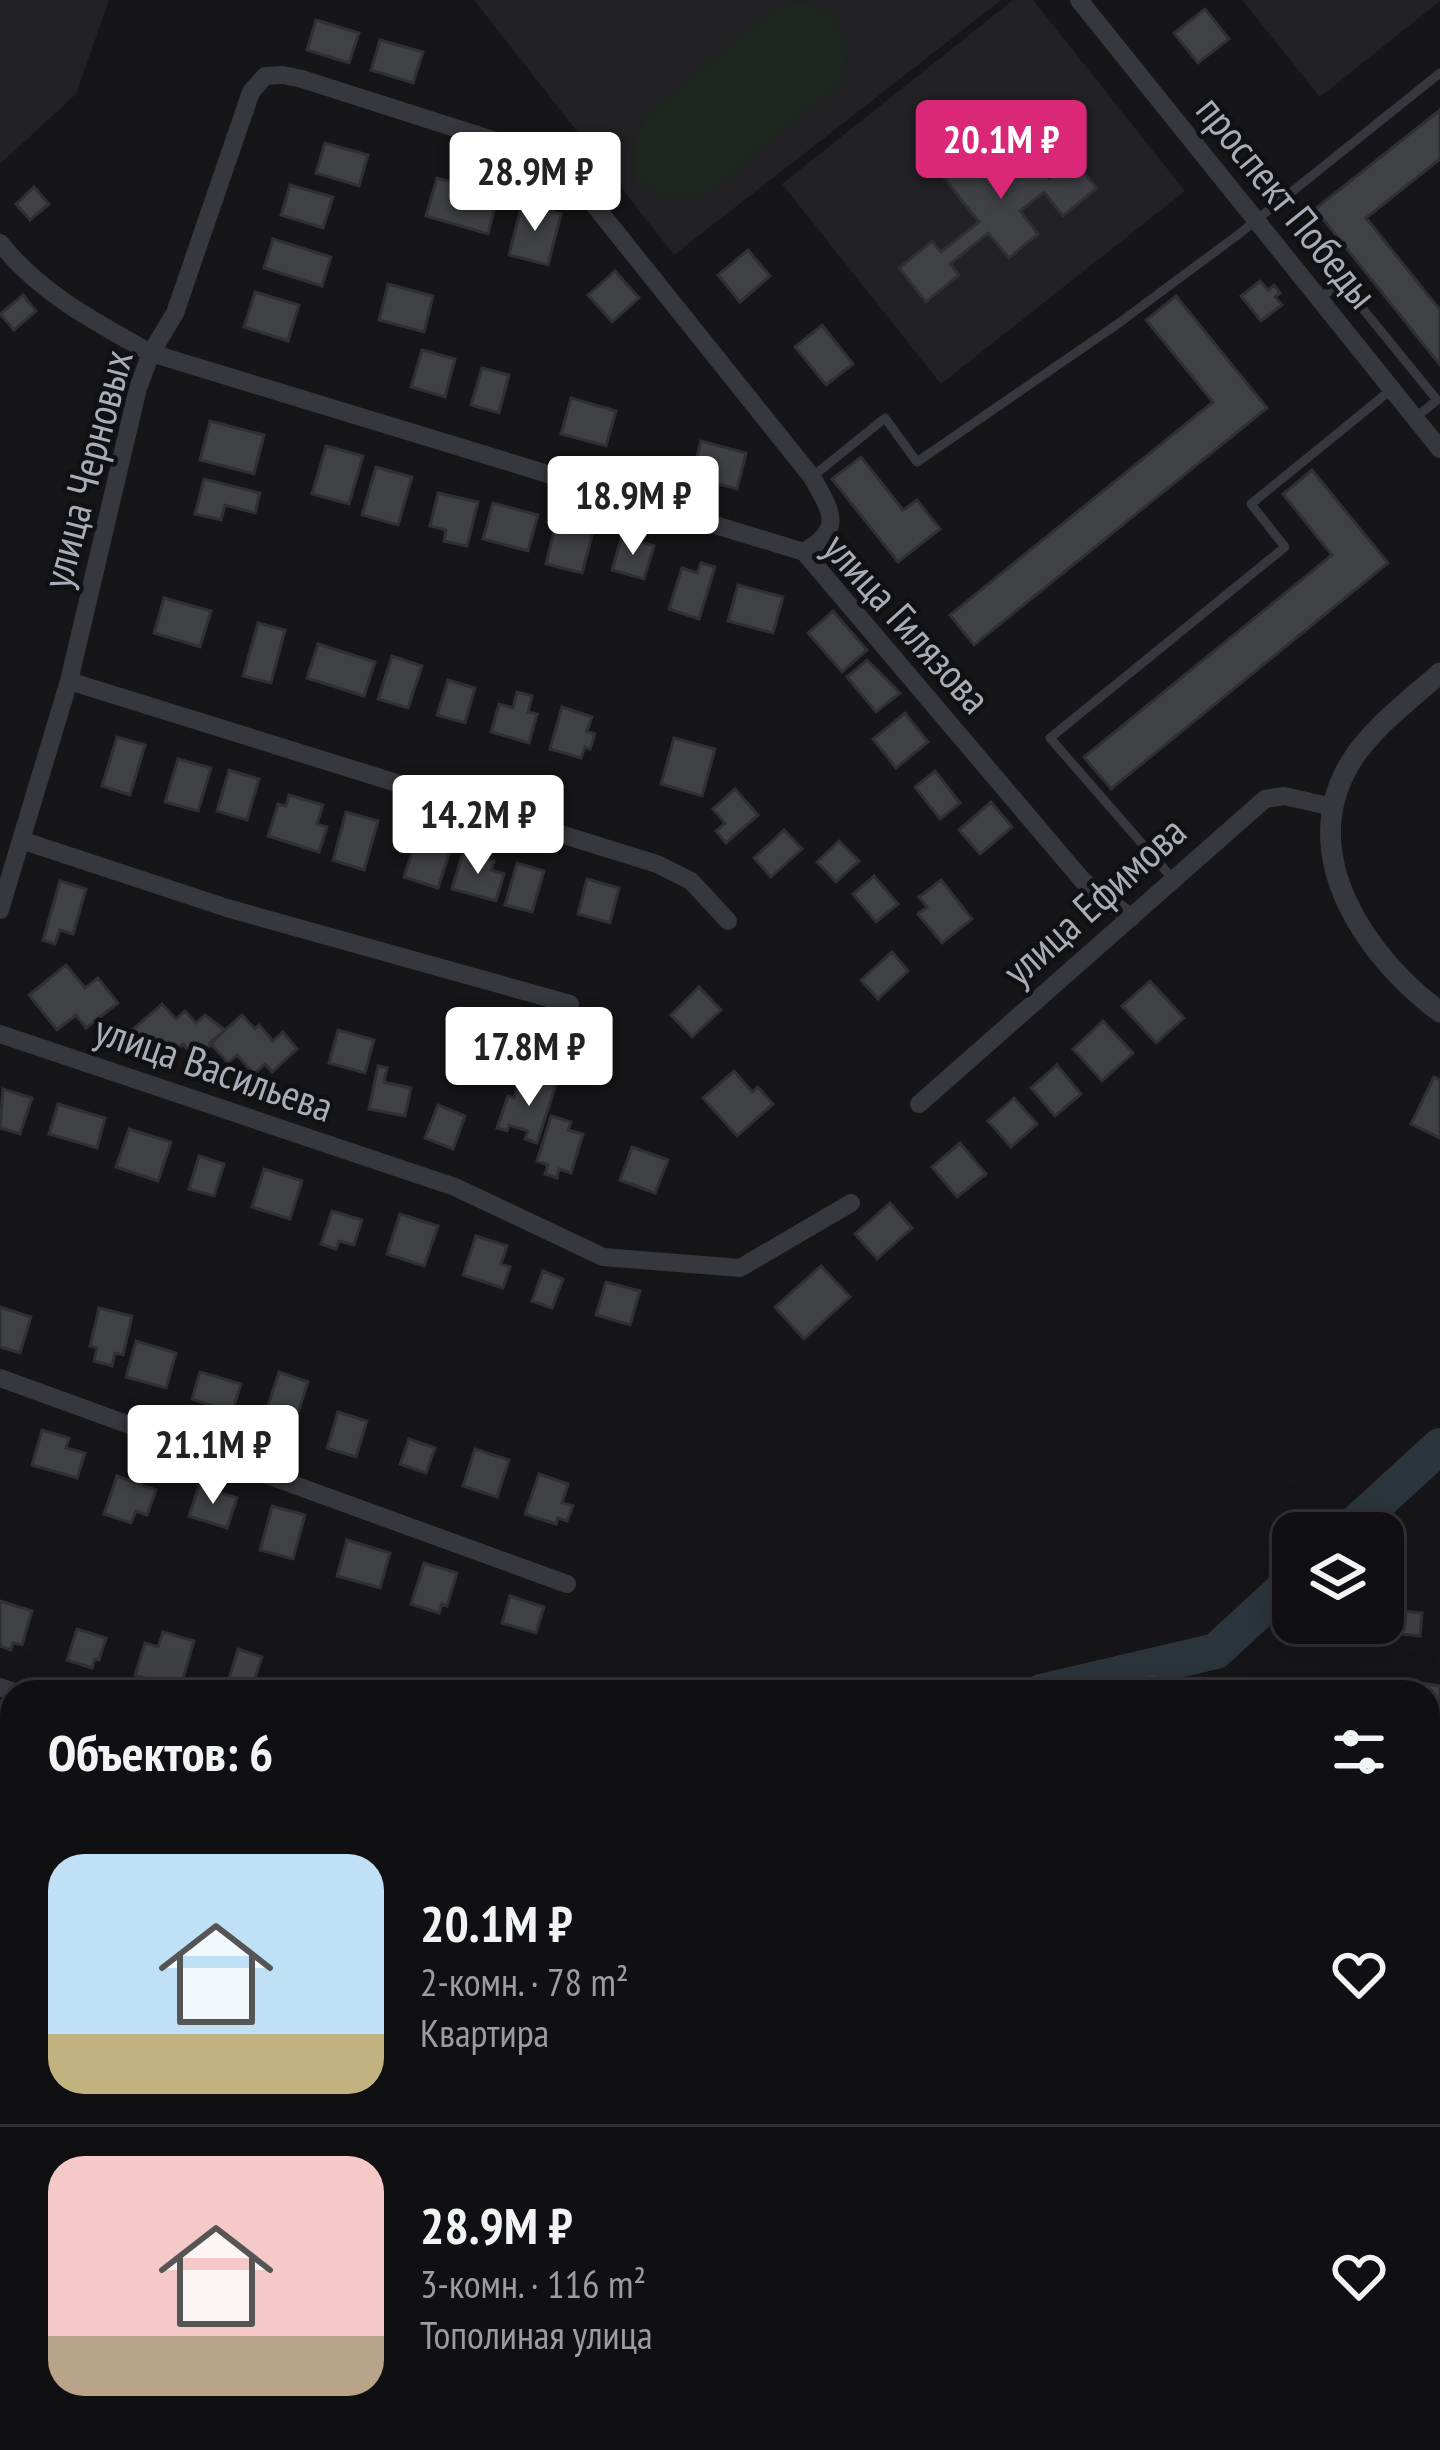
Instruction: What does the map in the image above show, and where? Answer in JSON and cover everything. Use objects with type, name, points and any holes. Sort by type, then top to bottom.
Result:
[{"type":"street","name":"проспект Победы","points":[[1079,0],[1440,448]]},
{"type":"street","name":"улица Черновых","points":[[0,910],[69,681],[138,388],[151,353],[175,313],[250,92],[265,76],[283,75],[546,157],[571,176],[812,477]]},
{"type":"street","name":"улица Гилязова","points":[[0,243],[35,281],[62,301],[151,353],[804,552],[1083,881],[1131,918]]},
{"type":"street","points":[[804,552],[826,538],[831,527],[830,509],[812,477]]},
{"type":"street","points":[[1440,673],[1360,750],[1333,807],[1331,849],[1336,878],[1370,944],[1399,978],[1440,1012]]},
{"type":"street","points":[[69,681],[657,865],[691,881],[728,920]]},
{"type":"street","name":"улица Ефимова","points":[[919,1104],[1265,799],[1284,796],[1333,807]]},
{"type":"street","points":[[21,840],[227,908],[570,1004]]},
{"type":"street","name":"улица Васильева","points":[[0,1034],[455,1187],[603,1257],[740,1268],[851,1203]]},
{"type":"street","points":[[0,1378],[567,1584]]},
{"type":"lane","points":[[812,477],[885,418],[917,462],[1119,323],[1440,74]]},
{"type":"lane","points":[[1319,299],[1341,282],[1438,400],[1415,418]]},
{"type":"lane","points":[[1172,878],[1050,739],[1285,547],[1251,504],[1392,389]]},
{"type":"shaded area","points":[[0,0],[109,0],[76,94],[0,164]]},
{"type":"shaded area","points":[[474,0],[1001,0],[674,255]]},
{"type":"shaded area","points":[[1013,0],[1033,0],[1185,191],[941,384],[782,184]]},
{"type":"shaded area","points":[[1242,0],[1440,0],[1440,1],[1320,97]]},
{"type":"shaded area","points":[[803,2],[835,18],[843,34],[848,51],[840,83],[703,199],[670,200],[641,184],[633,166],[633,147],[646,115],[773,8]]},
{"type":"building","points":[[1205,9],[1229,39],[1198,63],[1174,33]]},
{"type":"building","points":[[316,20],[359,33],[349,63],[307,50]]},
{"type":"building","points":[[380,40],[423,52],[413,83],[371,70]]},
{"type":"building","points":[[1032,106],[1059,139],[1034,160],[1049,178],[1072,159],[1097,188],[1063,216],[1044,192],[1020,211],[1038,234],[1009,258],[988,233],[950,264],[959,275],[926,302],[899,268],[932,241],[941,252],[979,222],[944,178],[975,153],[997,180],[1021,160],[999,134]]},
{"type":"building","points":[[1440,110],[1440,159],[1366,218],[1440,310],[1440,365],[1315,209]]},
{"type":"building","points":[[325,143],[368,155],[359,186],[316,173]]},
{"type":"building","points":[[437,178],[498,195],[488,234],[426,216]]},
{"type":"building","points":[[290,185],[333,197],[323,228],[281,215]]},
{"type":"building","points":[[34,187],[49,204],[30,220],[16,204]]},
{"type":"building","points":[[522,204],[561,214],[548,265],[509,255]]},
{"type":"building","points":[[273,239],[331,257],[322,286],[264,268]]},
{"type":"building","points":[[748,250],[770,276],[740,302],[718,275]]},
{"type":"building","points":[[615,271],[639,298],[612,322],[588,295]]},
{"type":"building","points":[[1260,281],[1268,290],[1274,285],[1282,305],[1261,321],[1241,296]]},
{"type":"building","points":[[388,284],[433,296],[424,332],[379,320]]},
{"type":"building","points":[[255,292],[299,305],[288,341],[244,327]]},
{"type":"building","points":[[23,295],[36,311],[14,330],[0,314]]},
{"type":"building","points":[[1176,296],[1267,408],[974,645],[950,615],[1213,402],[1146,320]]},
{"type":"building","points":[[822,325],[853,364],[826,385],[795,347]]},
{"type":"building","points":[[422,350],[455,359],[445,397],[411,387]]},
{"type":"building","points":[[482,368],[509,375],[499,413],[471,405]]},
{"type":"building","points":[[571,398],[616,411],[606,446],[561,434]]},
{"type":"building","points":[[210,421],[264,435],[254,474],[200,460]]},
{"type":"building","points":[[701,441],[746,453],[737,489],[692,477]]},
{"type":"building","points":[[326,446],[363,456],[349,504],[312,494]]},
{"type":"building","points":[[861,457],[903,510],[917,500],[940,529],[898,562],[832,479]]},
{"type":"building","points":[[376,467],[412,477],[398,525],[362,515]]},
{"type":"building","points":[[1312,470],[1388,563],[1111,789],[1084,757],[1332,555],[1283,494]]},
{"type":"building","points":[[204,479],[260,493],[255,513],[225,505],[221,520],[195,514]]},
{"type":"building","points":[[438,493],[478,502],[467,546],[444,541],[446,530],[430,526]]},
{"type":"building","points":[[493,503],[538,515],[528,551],[483,539]]},
{"type":"building","points":[[557,519],[594,528],[582,573],[546,564]]},
{"type":"building","points":[[622,536],[654,546],[644,579],[612,570]]},
{"type":"building","points":[[701,563],[715,567],[699,619],[669,609],[682,568],[697,573]]},
{"type":"building","points":[[738,585],[783,597],[773,633],[728,621]]},
{"type":"building","points":[[164,598],[211,611],[200,647],[154,633]]},
{"type":"building","points":[[833,611],[867,650],[842,672],[808,633]]},
{"type":"building","points":[[258,623],[285,630],[271,683],[243,676]]},
{"type":"building","points":[[318,644],[375,662],[364,696],[307,678]]},
{"type":"building","points":[[392,656],[422,666],[408,708],[378,699]]},
{"type":"building","points":[[867,660],[900,693],[876,712],[847,677]]},
{"type":"building","points":[[448,680],[475,688],[465,723],[437,715]]},
{"type":"building","points":[[517,692],[532,696],[528,712],[537,714],[529,743],[491,732],[499,704],[513,708]]},
{"type":"building","points":[[562,707],[592,717],[587,731],[595,734],[581,758],[550,749]]},
{"type":"building","points":[[905,713],[928,742],[896,768],[873,739]]},
{"type":"building","points":[[117,737],[145,745],[130,795],[102,786]]},
{"type":"building","points":[[674,738],[715,749],[702,796],[661,784]]},
{"type":"building","points":[[178,759],[211,768],[198,811],[165,802]]},
{"type":"building","points":[[229,770],[259,779],[247,820],[217,811]]},
{"type":"building","points":[[935,771],[960,803],[940,819],[915,787]]},
{"type":"building","points":[[735,789],[758,815],[726,843],[716,831],[725,823],[713,809]]},
{"type":"building","points":[[289,795],[323,805],[317,824],[327,827],[319,852],[268,836],[278,804],[286,806]]},
{"type":"building","points":[[991,802],[1012,827],[980,854],[959,830]]},
{"type":"building","points":[[346,812],[378,821],[364,870],[333,860]]},
{"type":"building","points":[[784,830],[802,849],[771,877],[754,858]]},
{"type":"building","points":[[416,840],[450,851],[438,888],[404,877]]},
{"type":"building","points":[[839,841],[859,861],[836,882],[817,862]]},
{"type":"building","points":[[463,852],[494,861],[491,870],[504,874],[496,901],[452,889]]},
{"type":"building","points":[[517,863],[544,871],[532,912],[505,905]]},
{"type":"building","points":[[874,876],[898,904],[876,922],[853,894]]},
{"type":"building","points":[[587,879],[619,888],[610,923],[578,914]]},
{"type":"building","points":[[941,880],[972,919],[942,943],[918,914],[927,907],[919,897]]},
{"type":"building","points":[[60,881],[86,889],[73,934],[60,930],[55,944],[43,940]]},
{"type":"building","points":[[892,952],[908,971],[878,999],[861,980]]},
{"type":"building","points":[[66,965],[85,988],[98,978],[118,1003],[86,1028],[76,1015],[57,1030],[29,995]]},
{"type":"building","points":[[1150,981],[1184,1018],[1156,1043],[1122,1006]]},
{"type":"building","points":[[699,987],[721,1010],[692,1037],[671,1015]]},
{"type":"building","points":[[162,1004],[176,1019],[185,1011],[196,1023],[205,1015],[225,1030],[196,1059],[183,1044],[173,1053],[161,1039],[147,1051],[130,1032]]},
{"type":"building","points":[[242,1015],[273,1041],[283,1032],[297,1049],[272,1072],[265,1064],[254,1074],[237,1055],[228,1063],[210,1043]]},
{"type":"building","points":[[1103,1021],[1133,1053],[1102,1081],[1073,1049]]},
{"type":"building","points":[[338,1030],[374,1040],[365,1073],[329,1063]]},
{"type":"building","points":[[1057,1065],[1081,1094],[1055,1116],[1031,1088]]},
{"type":"building","points":[[378,1066],[387,1068],[384,1082],[411,1088],[405,1116],[369,1109]]},
{"type":"building","points":[[734,1071],[752,1092],[758,1087],[773,1104],[737,1136],[703,1098]]},
{"type":"building","points":[[542,1073],[558,1078],[537,1143],[525,1139],[528,1131],[509,1125],[507,1131],[497,1128],[508,1096],[514,1098],[517,1089],[535,1095]]},
{"type":"building","points":[[1434,1077],[1440,1080],[1440,1138],[1411,1124]]},
{"type":"building","points":[[3,1089],[32,1098],[20,1134],[0,1128]]},
{"type":"building","points":[[1014,1098],[1037,1124],[1011,1147],[988,1121]]},
{"type":"building","points":[[58,1104],[105,1118],[97,1148],[49,1134]]},
{"type":"building","points":[[438,1105],[465,1116],[453,1149],[425,1138]]},
{"type":"building","points":[[551,1116],[571,1122],[568,1130],[583,1134],[571,1173],[559,1169],[557,1178],[545,1174],[548,1165],[537,1161]]},
{"type":"building","points":[[129,1129],[171,1142],[158,1181],[116,1167]]},
{"type":"building","points":[[960,1143],[986,1174],[957,1197],[932,1167]]},
{"type":"building","points":[[632,1147],[668,1160],[655,1193],[620,1180]]},
{"type":"building","points":[[199,1156],[224,1164],[214,1196],[189,1189]]},
{"type":"building","points":[[264,1169],[302,1181],[290,1219],[252,1207]]},
{"type":"building","points":[[890,1203],[912,1228],[877,1259],[855,1234]]},
{"type":"building","points":[[332,1211],[362,1220],[354,1245],[339,1241],[336,1249],[321,1244]]},
{"type":"building","points":[[400,1214],[438,1226],[424,1266],[387,1254]]},
{"type":"building","points":[[476,1236],[507,1246],[501,1264],[510,1267],[503,1288],[463,1275]]},
{"type":"building","points":[[821,1266],[850,1297],[804,1339],[775,1307]]},
{"type":"building","points":[[543,1271],[563,1279],[552,1308],[532,1301]]},
{"type":"building","points":[[606,1282],[640,1291],[630,1325],[596,1315]]},
{"type":"building","points":[[0,1307],[31,1317],[20,1353],[0,1347]]},
{"type":"building","points":[[99,1308],[132,1316],[123,1355],[115,1353],[112,1366],[94,1361],[97,1348],[90,1346]]},
{"type":"building","points":[[136,1341],[176,1353],[166,1388],[126,1377]]},
{"type":"building","points":[[200,1372],[241,1384],[232,1412],[192,1399]]},
{"type":"building","points":[[279,1372],[308,1382],[295,1422],[266,1412]]},
{"type":"building","points":[[338,1412],[367,1421],[356,1457],[327,1448]]},
{"type":"building","points":[[42,1430],[69,1438],[66,1448],[85,1453],[77,1478],[32,1465]]},
{"type":"building","points":[[409,1439],[435,1448],[426,1473],[400,1464]]},
{"type":"building","points":[[475,1449],[509,1460],[497,1497],[463,1486]]},
{"type":"building","points":[[539,1474],[568,1484],[562,1503],[573,1506],[567,1521],[558,1518],[556,1524],[525,1514]]},
{"type":"building","points":[[117,1476],[156,1490],[147,1515],[136,1511],[131,1523],[104,1514]]},
{"type":"building","points":[[199,1486],[237,1498],[227,1528],[189,1516]]},
{"type":"building","points":[[272,1506],[305,1515],[293,1559],[260,1550]]},
{"type":"building","points":[[347,1540],[390,1553],[380,1588],[337,1576]]},
{"type":"building","points":[[424,1563],[457,1573],[447,1606],[442,1604],[439,1613],[411,1604]]},
{"type":"building","points":[[510,1596],[544,1607],[536,1633],[502,1623]]},
{"type":"building","points":[[0,1601],[32,1611],[22,1645],[13,1643],[11,1650],[0,1646]]},
{"type":"building","points":[[1404,1611],[1422,1613],[1420,1636],[1404,1634]]},
{"type":"building","points":[[77,1629],[106,1638],[92,1668],[67,1660]]},
{"type":"building","points":[[163,1632],[194,1641],[183,1680],[135,1675],[145,1643],[158,1647]]},
{"type":"building","points":[[238,1649],[262,1657],[254,1680],[229,1680]]},
{"type":"waterway","points":[[1368,1512],[1440,1446]]},
{"type":"waterway","points":[[1092,1680],[1216,1651],[1272,1599]]}]
